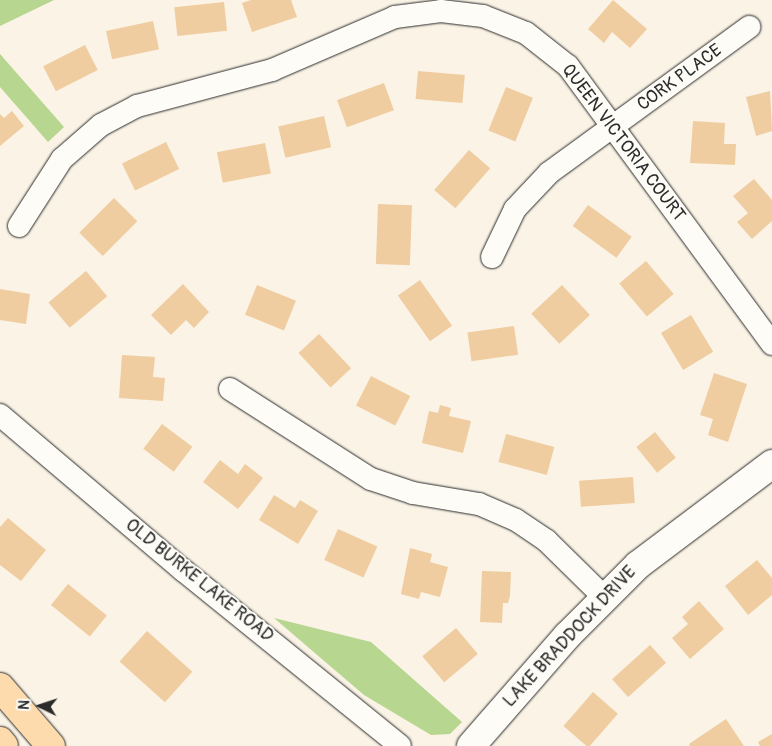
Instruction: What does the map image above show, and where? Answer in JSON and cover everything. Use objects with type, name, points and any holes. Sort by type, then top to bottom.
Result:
[{"type":"main road","points":[[0,687],[51,746]]},
{"type":"main road","points":[[0,742],[4,746]]},
{"type":"street","name":"QUEEN VICTORIA COURT","points":[[19,226],[62,159],[116,116],[161,96],[272,70],[377,24],[411,14],[441,11],[483,16],[526,33],[568,66],[772,344]]},
{"type":"street","name":"CORK PLACE","points":[[492,257],[505,227],[528,192],[613,126],[749,27]]},
{"type":"street","points":[[230,389],[371,479],[412,493],[479,504],[516,520],[547,542],[604,597]]},
{"type":"street","name":"OLD BURKE LAKE ROAD","points":[[0,414],[183,570],[400,746]]},
{"type":"street","name":"LAKE BRADDOCK DRIVE","points":[[471,746],[604,597],[671,537],[772,464]]},
{"type":"green space","points":[[0,0],[54,0],[0,26]]},
{"type":"green space","points":[[0,54],[64,127],[48,142],[0,87]]},
{"type":"green space","points":[[274,618],[371,642],[462,722],[450,734],[431,735],[364,695]]},
{"type":"building","points":[[251,0],[291,0],[297,17],[252,32],[242,3]]},
{"type":"building","points":[[613,0],[647,29],[630,48],[612,32],[604,43],[588,29]]},
{"type":"building","points":[[224,2],[227,31],[177,36],[174,7]]},
{"type":"building","points":[[153,21],[159,49],[112,59],[106,31]]},
{"type":"building","points":[[85,45],[98,70],[56,91],[43,66]]},
{"type":"building","points":[[418,71],[465,75],[462,103],[416,99]]},
{"type":"building","points":[[384,83],[394,110],[347,127],[337,100]]},
{"type":"building","points":[[506,87],[533,98],[515,141],[488,131]]},
{"type":"building","points":[[770,91],[772,131],[756,136],[746,97]]},
{"type":"building","points":[[12,111],[24,126],[0,146],[0,114],[4,118]]},
{"type":"building","points":[[324,116],[331,147],[285,158],[278,127]]},
{"type":"building","points":[[693,121],[725,123],[724,144],[736,144],[735,165],[690,163]]},
{"type":"building","points":[[166,142],[179,169],[135,190],[122,163]]},
{"type":"building","points":[[265,143],[271,173],[223,183],[217,152]]},
{"type":"building","points":[[469,150],[490,168],[455,208],[434,190]]},
{"type":"building","points":[[754,179],[772,200],[772,221],[752,239],[737,222],[748,213],[733,196]]},
{"type":"building","points":[[114,198],[137,221],[103,256],[79,233]]},
{"type":"building","points":[[378,204],[412,205],[410,265],[376,264]]},
{"type":"building","points":[[588,205],[632,237],[616,258],[573,226]]},
{"type":"building","points":[[646,261],[674,294],[647,316],[619,283]]},
{"type":"building","points":[[86,271],[107,296],[70,328],[48,302]]},
{"type":"building","points":[[420,280],[452,326],[430,341],[398,295]]},
{"type":"building","points":[[183,284],[209,312],[194,328],[186,320],[171,335],[151,315]]},
{"type":"building","points":[[257,285],[296,301],[284,330],[245,315]]},
{"type":"building","points":[[562,285],[590,315],[559,344],[531,314]]},
{"type":"building","points":[[0,289],[30,294],[26,324],[0,320]]},
{"type":"building","points":[[691,315],[713,352],[683,370],[661,333]]},
{"type":"building","points":[[514,326],[518,355],[471,361],[467,333]]},
{"type":"building","points":[[319,334],[351,368],[331,387],[299,353]]},
{"type":"building","points":[[122,355],[155,357],[153,377],[165,378],[163,401],[119,398]]},
{"type":"building","points":[[714,373],[747,384],[728,442],[708,435],[713,419],[700,415]]},
{"type":"building","points":[[371,376],[410,396],[395,425],[356,405]]},
{"type":"building","points":[[440,405],[451,408],[449,416],[471,421],[463,453],[422,443],[429,411],[438,413]]},
{"type":"building","points":[[162,424],[192,447],[174,472],[143,449]]},
{"type":"building","points":[[655,432],[676,458],[657,473],[636,447]]},
{"type":"building","points":[[506,434],[554,447],[547,475],[498,462]]},
{"type":"building","points":[[220,460],[238,474],[245,464],[263,478],[238,509],[203,482]]},
{"type":"building","points":[[633,477],[635,503],[581,507],[579,481]]},
{"type":"building","points":[[274,495],[295,508],[300,500],[318,511],[298,544],[259,520]]},
{"type":"building","points":[[8,518],[46,550],[21,581],[0,565],[0,527]]},
{"type":"building","points":[[338,529],[377,546],[363,578],[324,560]]},
{"type":"building","points":[[410,548],[432,554],[430,562],[448,567],[440,597],[421,592],[419,599],[401,594]]},
{"type":"building","points":[[757,560],[772,578],[772,595],[748,615],[725,586]]},
{"type":"building","points":[[482,571],[511,572],[510,596],[508,603],[503,603],[502,623],[480,622]]},
{"type":"building","points":[[68,584],[107,615],[90,636],[51,605]]},
{"type":"building","points":[[699,601],[724,629],[690,659],[672,638],[688,624],[682,617]]},
{"type":"building","points":[[456,628],[478,654],[444,682],[422,656]]},
{"type":"building","points":[[147,631],[192,672],[165,702],[120,661]]},
{"type":"building","points":[[650,645],[666,663],[628,697],[612,679]]},
{"type":"building","points":[[593,692],[618,714],[590,746],[587,746],[563,726]]},
{"type":"building","points":[[726,719],[744,746],[690,746],[689,744]]},
{"type":"building","points":[[772,734],[772,746],[760,746],[758,742]]}]
